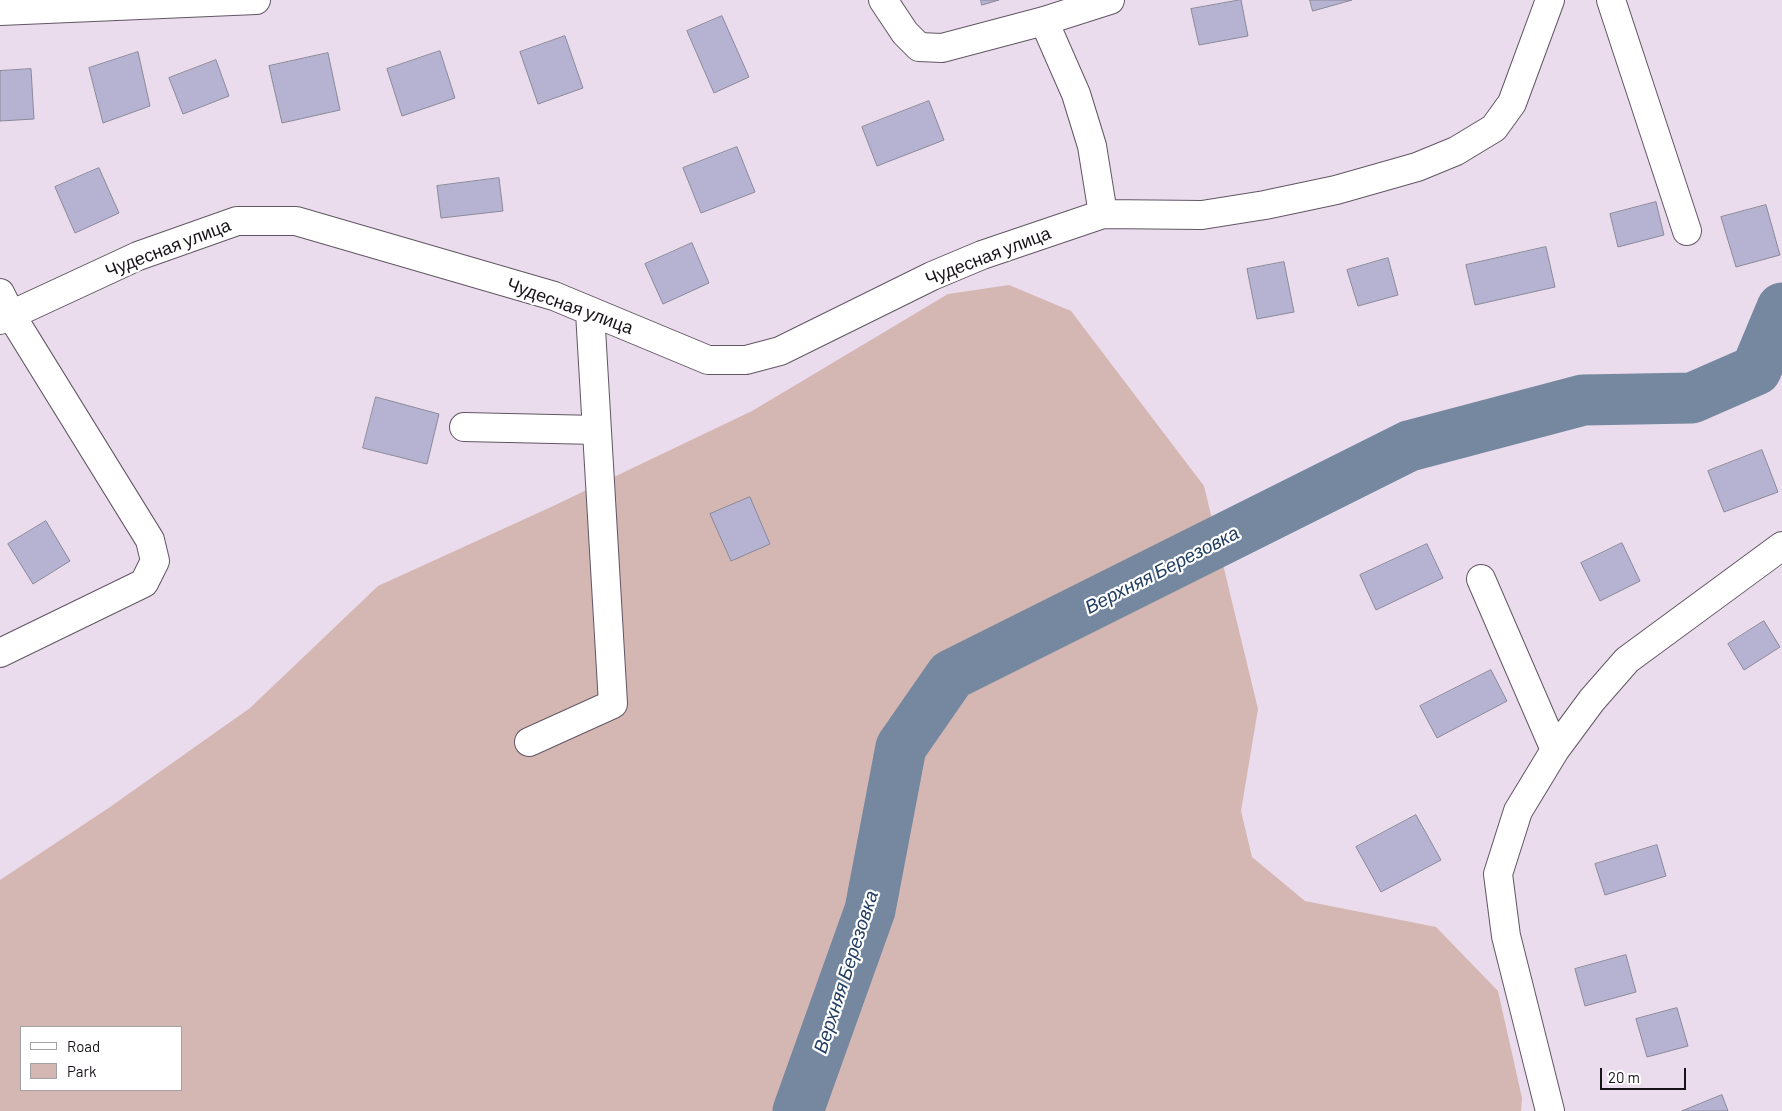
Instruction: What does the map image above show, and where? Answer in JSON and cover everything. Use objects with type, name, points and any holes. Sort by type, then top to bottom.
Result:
[{"type":"street","points":[[0,11],[256,0]]},
{"type":"street","points":[[883,0],[905,33],[919,47],[942,48],[1044,21],[1110,0]]},
{"type":"street","name":"Чудесная улица","points":[[4,309],[138,256],[236,221],[296,221],[554,296],[708,360],[746,360],[780,351],[932,276],[982,255],[1103,214],[1202,214],[1265,205],[1345,188],[1417,167],[1456,151],[1494,128],[1512,103],[1550,0]]},
{"type":"street","points":[[1610,0],[1687,231]]},
{"type":"street","points":[[1044,21],[1076,94],[1092,146],[1103,214]]},
{"type":"street","points":[[0,653],[144,583],[155,561],[150,540],[4,309]]},
{"type":"street","points":[[529,742],[613,704],[590,312]]},
{"type":"street","points":[[464,427],[597,430]]},
{"type":"street","points":[[1550,1111],[1506,936],[1498,874],[1518,811],[1554,750],[1592,700],[1628,660],[1782,546]]},
{"type":"street","points":[[1481,579],[1554,750]]},
{"type":"green space","points":[[1009,285],[1071,311],[1204,486],[1258,709],[1241,811],[1252,857],[1305,901],[1436,927],[1498,991],[1522,1098],[1521,1111],[0,1111],[0,880],[110,807],[250,708],[378,586],[551,507],[752,411],[948,294]]},
{"type":"building","points":[[981,0],[999,0],[982,5]]},
{"type":"building","points":[[1241,0],[1248,36],[1199,45],[1191,9]]},
{"type":"building","points":[[1310,0],[1352,0],[1313,11]]},
{"type":"building","points":[[722,16],[749,77],[714,93],[687,31]]},
{"type":"building","points":[[565,36],[583,88],[538,104],[520,52]]},
{"type":"building","points":[[440,51],[455,98],[402,116],[387,69]]},
{"type":"building","points":[[138,52],[150,106],[103,123],[89,68]]},
{"type":"building","points":[[328,53],[340,110],[282,123],[269,66]]},
{"type":"building","points":[[216,60],[229,96],[183,114],[169,78]]},
{"type":"building","points":[[31,69],[34,119],[0,121],[0,71]]},
{"type":"building","points":[[929,101],[944,140],[877,166],[862,127]]},
{"type":"building","points":[[737,147],[755,192],[701,213],[683,168]]},
{"type":"building","points":[[99,168],[119,213],[75,233],[55,187]]},
{"type":"building","points":[[499,178],[503,211],[441,218],[437,186]]},
{"type":"building","points":[[1656,202],[1664,235],[1618,247],[1610,214]]},
{"type":"building","points":[[1766,205],[1780,255],[1736,267],[1721,217]]},
{"type":"building","points":[[692,243],[709,283],[663,304],[645,264]]},
{"type":"building","points":[[1546,247],[1555,287],[1475,305],[1466,265]]},
{"type":"building","points":[[1388,258],[1398,295],[1358,306],[1347,270]]},
{"type":"building","points":[[1284,262],[1294,312],[1257,319],[1247,269]]},
{"type":"building","points":[[376,397],[439,414],[427,464],[363,448]]},
{"type":"building","points":[[1762,450],[1778,492],[1724,512],[1708,471]]},
{"type":"building","points":[[750,497],[770,544],[731,561],[710,514]]},
{"type":"building","points":[[46,521],[70,561],[33,584],[8,544]]},
{"type":"building","points":[[1622,543],[1640,581],[1600,601],[1581,563]]},
{"type":"building","points":[[1427,544],[1443,578],[1376,610],[1360,575]]},
{"type":"building","points":[[1764,621],[1780,647],[1744,670],[1728,644]]},
{"type":"building","points":[[1491,670],[1507,701],[1437,738],[1420,706]]},
{"type":"building","points":[[1416,815],[1441,860],[1381,892],[1356,847]]},
{"type":"building","points":[[1657,845],[1666,876],[1605,895],[1595,864]]},
{"type":"building","points":[[1626,955],[1636,992],[1585,1006],[1575,969]]},
{"type":"building","points":[[1677,1008],[1688,1046],[1647,1057],[1636,1019]]},
{"type":"building","points":[[1722,1095],[1728,1111],[1682,1111]]},
{"type":"waterway","name":"Верхняя Березовка","points":[[798,1111],[870,910],[901,747],[951,675],[1409,446],[1583,400],[1692,398],[1756,370],[1782,308]]}]
